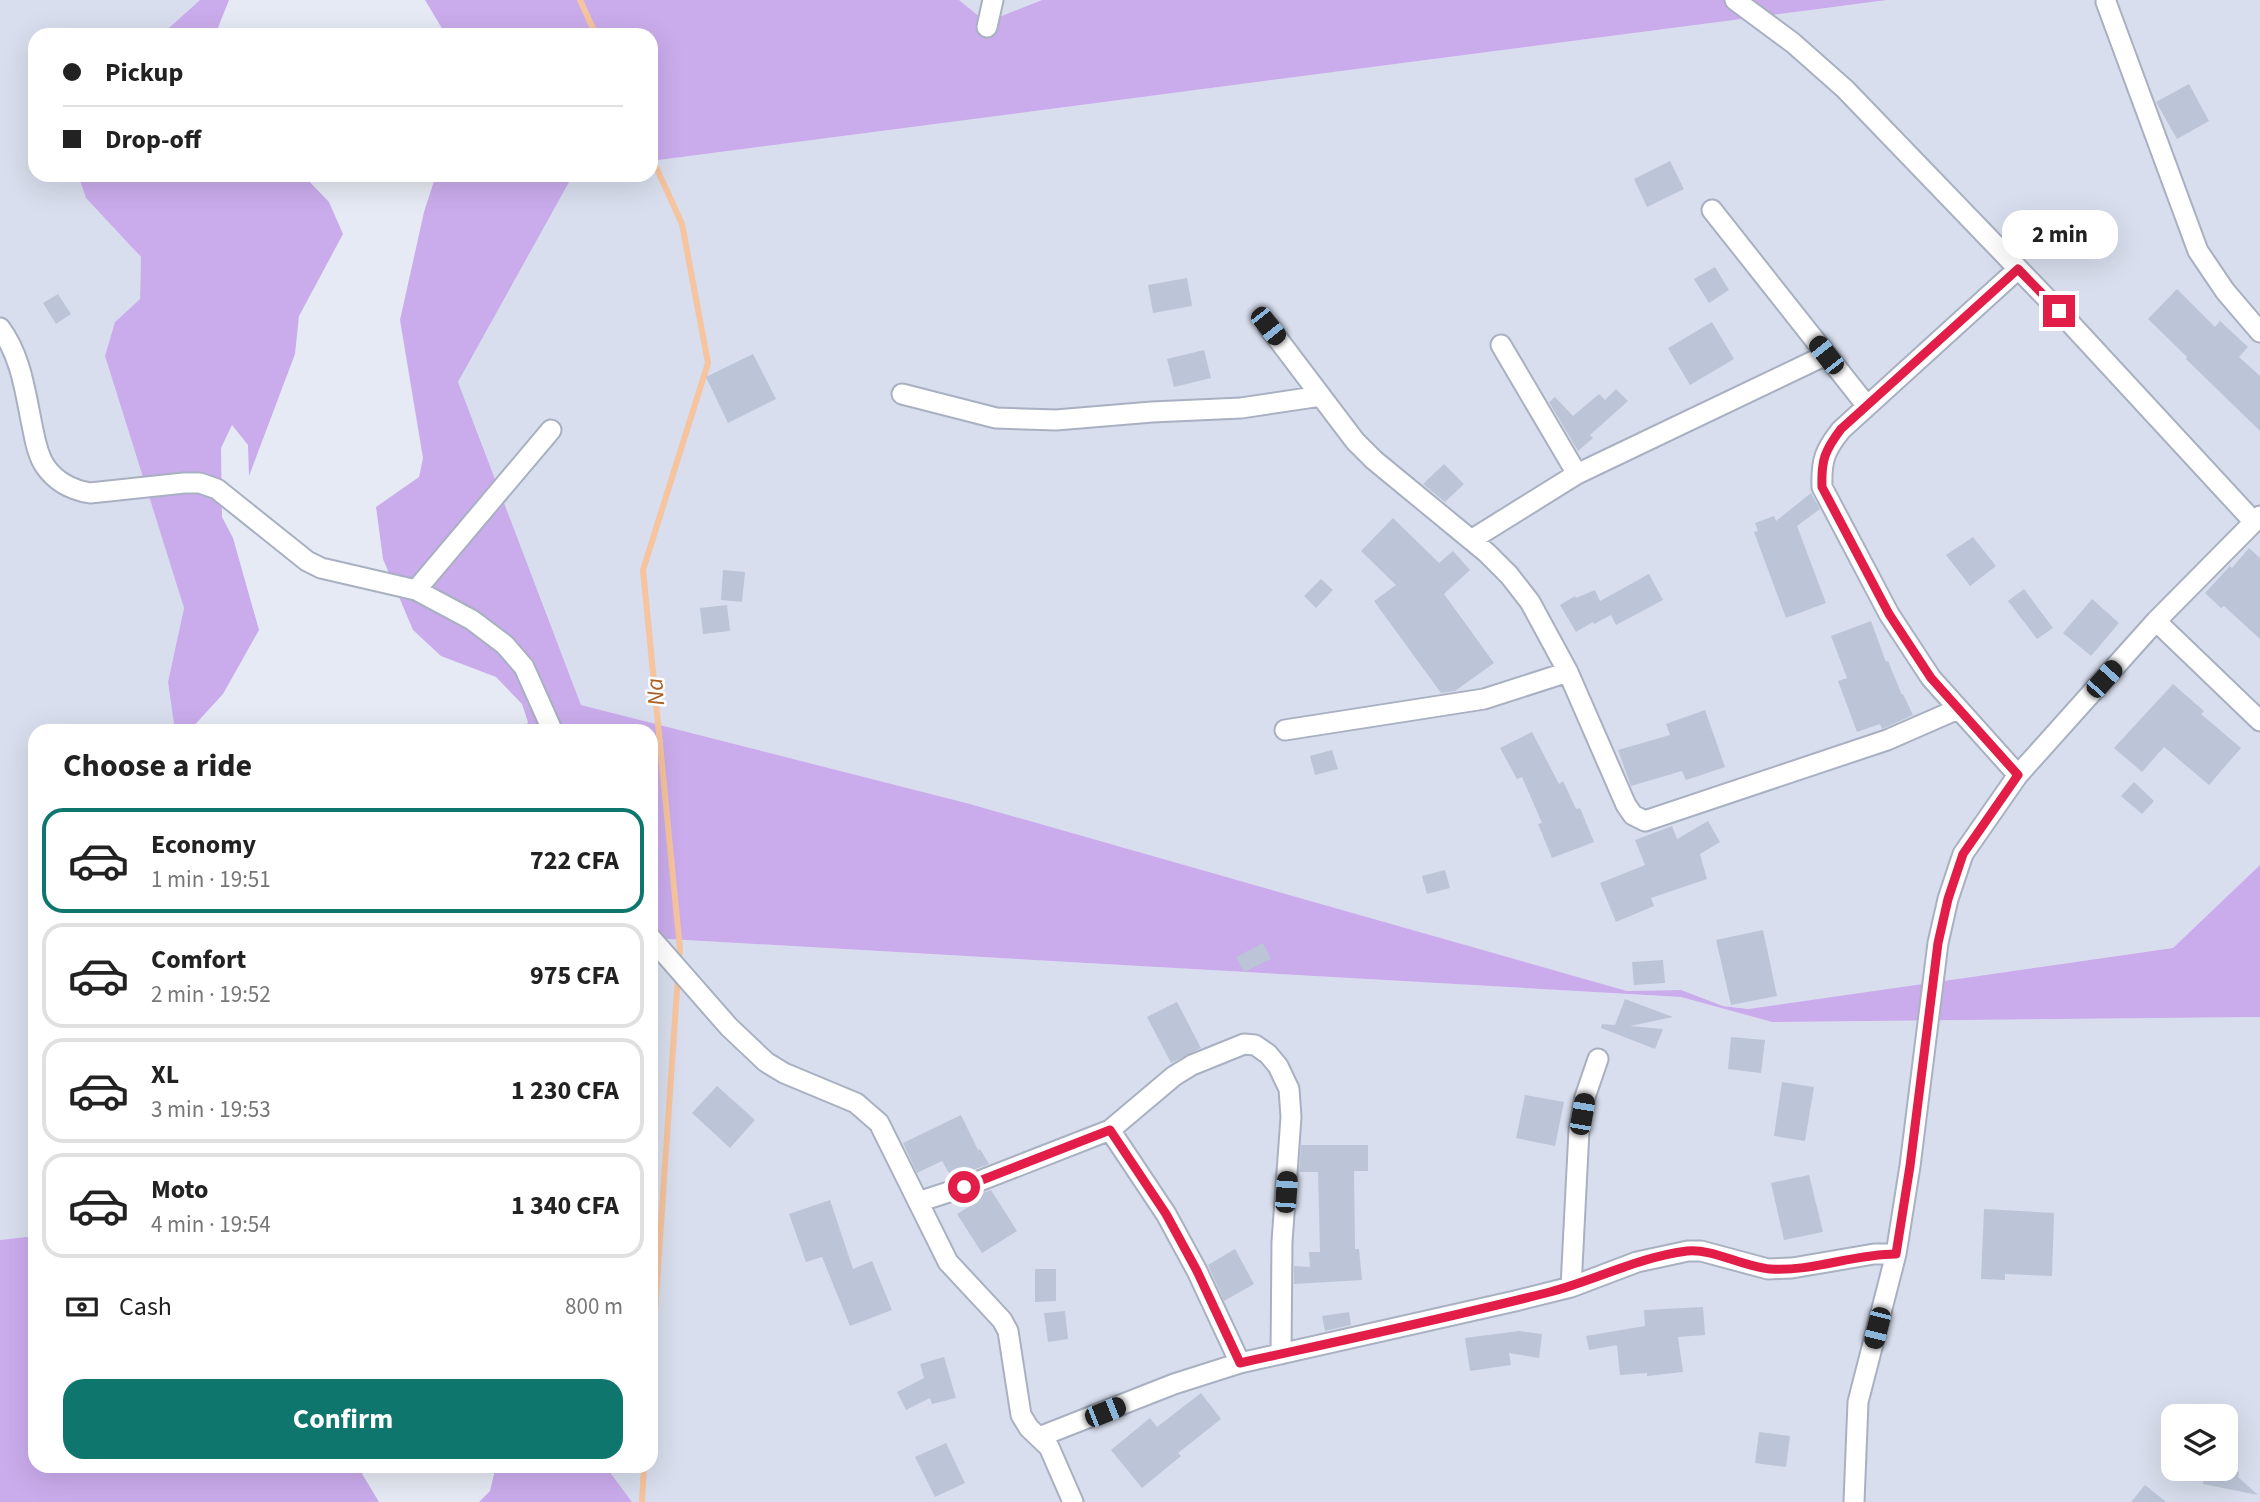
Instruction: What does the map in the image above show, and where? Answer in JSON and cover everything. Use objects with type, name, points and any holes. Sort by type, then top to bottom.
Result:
[{"type":"street","points":[[987,27],[993,0]]},
{"type":"street","points":[[1735,0],[1793,43],[1844,89],[2257,519],[2156,621],[2018,775],[1963,854],[1948,899],[1938,943],[1896,1254],[1858,1402],[1853,1502]]},
{"type":"street","points":[[2106,2],[2199,251],[2225,291],[2260,332]]},
{"type":"street","points":[[1712,210],[1867,406]]},
{"type":"street","points":[[2018,269],[1841,429],[1828,446],[1821,465],[1822,487],[1889,614],[1931,678],[2018,775]]},
{"type":"street","points":[[1268,326],[1354,441],[1471,540],[1509,575],[1530,602],[1568,672],[1626,805],[1633,815],[1645,821],[1887,740],[1958,709]]},
{"type":"street","points":[[0,328],[10,341],[19,362],[37,448],[45,466],[58,481],[76,491],[90,494],[184,483],[200,483],[217,489],[307,561],[321,568],[416,590],[472,620],[505,645],[524,667],[549,724]]},
{"type":"street","points":[[1501,345],[1577,474]]},
{"type":"street","points":[[1471,540],[1577,474],[1826,355]]},
{"type":"street","points":[[902,394],[996,418],[1056,420],[1241,408],[1321,396]]},
{"type":"street","points":[[416,590],[551,430]]},
{"type":"street","points":[[2156,621],[2260,721]]},
{"type":"street","points":[[1285,730],[1484,699],[1568,672]]},
{"type":"street","points":[[658,946],[729,1027],[766,1062],[784,1073],[856,1103],[878,1124],[948,1262],[1002,1320],[1007,1331],[1021,1415],[1049,1447],[1073,1502]]},
{"type":"street","points":[[918,1202],[964,1187],[1110,1130],[1174,1076],[1192,1065],[1244,1044],[1255,1045],[1278,1066],[1289,1089],[1291,1117],[1282,1242],[1281,1354]]},
{"type":"street","points":[[1571,1287],[1579,1130],[1585,1097],[1598,1059]]},
{"type":"street","points":[[1110,1130],[1166,1214],[1197,1271],[1240,1363]]},
{"type":"street","points":[[1039,1437],[1174,1384],[1240,1363],[1571,1287],[1637,1262],[1688,1251],[1701,1251],[1768,1269],[1792,1268],[1874,1254],[1896,1254]]},
{"type":"shaded area","points":[[0,0],[200,0],[169,28],[28,28],[28,182],[80,182],[86,198],[141,257],[140,299],[115,322],[105,356],[184,608],[168,682],[174,724],[28,724],[28,1237],[0,1240]]},
{"type":"shaded area","points":[[200,0],[229,0],[218,28],[169,28]]},
{"type":"shaded area","points":[[425,0],[959,0],[986,22],[1042,0],[1887,0],[658,160],[658,28],[442,28]]},
{"type":"shaded area","points":[[959,0],[1042,0],[986,22]]},
{"type":"shaded area","points":[[1887,0],[2260,0],[2260,865],[2173,948],[1748,1009],[1723,1006],[1681,990],[1627,991],[970,804],[581,705],[458,382],[569,182],[658,182],[658,160]]},
{"type":"shaded area","points":[[80,182],[310,182],[329,202],[343,234],[299,316],[295,354],[249,476],[248,445],[232,425],[221,448],[222,517],[233,538],[259,630],[223,694],[195,724],[174,724],[168,682],[184,608],[105,356],[115,322],[140,299],[141,257],[86,198]]},
{"type":"shaded area","points":[[434,182],[569,182],[458,382],[581,705],[656,724],[527,724],[522,704],[496,677],[441,656],[413,630],[383,559],[376,507],[419,477],[423,458],[400,320],[424,212]]},
{"type":"shaded area","points":[[658,725],[970,804],[1627,991],[1681,990],[1723,1006],[1748,1009],[2173,948],[2260,865],[2260,1017],[1772,1022],[1681,997],[658,938]]},
{"type":"shaded area","points":[[658,938],[1681,997],[1772,1022],[2260,1017],[2260,1502],[632,1502],[610,1473],[658,1473]]},
{"type":"shaded area","points":[[28,1237],[28,1473],[362,1473],[379,1502],[0,1502],[0,1240]]},
{"type":"shaded area","points":[[494,1473],[610,1473],[632,1502],[479,1502],[490,1491]]},
{"type":"building","points":[[2189,84],[2209,121],[2177,139],[2156,102]]},
{"type":"building","points":[[1670,161],[1684,189],[1647,207],[1634,179]]},
{"type":"building","points":[[1715,267],[1729,290],[1709,303],[1694,279]]},
{"type":"building","points":[[1187,278],[1192,306],[1153,313],[1148,285]]},
{"type":"building","points":[[2177,289],[2215,327],[2220,321],[2248,347],[2239,357],[2260,376],[2260,431],[2148,319]]},
{"type":"building","points":[[58,294],[71,314],[56,324],[43,303]]},
{"type":"building","points":[[1712,322],[1734,359],[1690,385],[1668,348]]},
{"type":"building","points":[[1204,350],[1211,378],[1174,387],[1167,359]]},
{"type":"building","points":[[753,354],[776,399],[728,423],[706,377]]},
{"type":"building","points":[[1616,389],[1628,401],[1590,435],[1593,438],[1578,451],[1549,402],[1555,397],[1573,416],[1599,394],[1605,400]]},
{"type":"building","points":[[1444,464],[1464,484],[1445,502],[1423,484]]},
{"type":"building","points":[[1811,493],[1820,509],[1797,526],[1826,603],[1786,618],[1754,532],[1758,531],[1755,523],[1774,516],[1776,521]]},
{"type":"building","points":[[1393,518],[1439,563],[1453,551],[1470,570],[1444,594],[1494,663],[1455,691],[1441,693],[1374,601],[1396,585],[1361,551]]},
{"type":"building","points":[[1973,537],[1996,566],[1970,586],[1946,555]]},
{"type":"building","points":[[2249,548],[2260,558],[2260,639],[2224,606],[2221,608],[2205,593]]},
{"type":"building","points":[[723,570],[745,572],[742,602],[721,600]]},
{"type":"building","points":[[1649,574],[1663,600],[1616,625],[1611,615],[1576,632],[1560,605],[1575,596],[1576,598],[1595,590],[1600,601]]},
{"type":"building","points":[[1321,579],[1333,590],[1316,608],[1304,596]]},
{"type":"building","points":[[2024,589],[2053,628],[2037,639],[2008,601]]},
{"type":"building","points":[[2092,599],[2119,623],[2091,656],[2063,633]]},
{"type":"building","points":[[727,605],[730,631],[703,634],[700,608]]},
{"type":"building","points":[[1871,621],[1886,662],[1888,661],[1913,715],[1882,729],[1880,724],[1857,732],[1838,681],[1847,678],[1831,636]]},
{"type":"building","points":[[2173,684],[2204,711],[2201,714],[2241,748],[2209,785],[2164,747],[2142,772],[2114,748]]},
{"type":"building","points":[[1705,710],[1725,767],[1686,780],[1682,771],[1631,786],[1618,750],[1670,735],[1666,724]]},
{"type":"building","points":[[1532,732],[1559,784],[1563,781],[1576,809],[1580,808],[1594,842],[1552,858],[1538,824],[1542,823],[1522,777],[1517,779],[1500,748]]},
{"type":"building","points":[[1332,750],[1338,769],[1315,775],[1310,756]]},
{"type":"building","points":[[2134,782],[2154,801],[2142,814],[2121,796]]},
{"type":"building","points":[[1708,821],[1720,842],[1700,854],[1707,879],[1651,898],[1654,906],[1616,922],[1600,883],[1645,865],[1635,840],[1672,826],[1677,839]]},
{"type":"building","points":[[1445,870],[1450,888],[1427,894],[1422,876]]},
{"type":"building","points":[[1763,930],[1777,996],[1731,1005],[1716,940]]},
{"type":"building","points":[[1263,943],[1271,959],[1244,972],[1236,957]]},
{"type":"building","points":[[1663,960],[1665,983],[1634,985],[1632,962]]},
{"type":"building","points":[[1625,999],[1673,1017],[1630,1026],[1663,1029],[1655,1049],[1601,1028],[1602,1024],[1615,1025]]},
{"type":"building","points":[[1177,1002],[1201,1048],[1171,1063],[1147,1017]]},
{"type":"building","points":[[1731,1037],[1765,1040],[1761,1073],[1728,1069]]},
{"type":"building","points":[[1782,1082],[1814,1087],[1805,1141],[1774,1136]]},
{"type":"building","points":[[717,1086],[755,1120],[730,1148],[692,1113]]},
{"type":"building","points":[[1525,1095],[1564,1102],[1555,1146],[1516,1138]]},
{"type":"building","points":[[961,1115],[978,1150],[980,1149],[989,1164],[952,1178],[942,1161],[917,1173],[903,1143]]},
{"type":"building","points":[[1301,1145],[1368,1145],[1368,1171],[1354,1171],[1355,1249],[1359,1249],[1362,1280],[1294,1284],[1294,1266],[1310,1267],[1309,1252],[1320,1252],[1318,1172],[1299,1172]]},
{"type":"building","points":[[1809,1175],[1823,1232],[1784,1240],[1771,1183]]},
{"type":"building","points":[[991,1190],[1017,1231],[982,1253],[957,1214],[970,1206],[966,1199]]},
{"type":"building","points":[[830,1200],[853,1269],[872,1261],[892,1310],[850,1326],[822,1257],[806,1262],[789,1214]]},
{"type":"building","points":[[1984,1209],[2054,1213],[2052,1276],[2005,1274],[2005,1280],[1981,1279]]},
{"type":"building","points":[[1235,1249],[1254,1284],[1224,1301],[1208,1265]]},
{"type":"building","points":[[1035,1269],[1056,1269],[1056,1301],[1035,1302]]},
{"type":"building","points":[[1703,1307],[1705,1335],[1678,1337],[1683,1372],[1647,1376],[1647,1373],[1620,1375],[1617,1345],[1589,1350],[1586,1336],[1645,1326],[1644,1310]]},
{"type":"building","points":[[1065,1311],[1068,1339],[1048,1342],[1044,1313]]},
{"type":"building","points":[[1349,1312],[1351,1325],[1325,1331],[1322,1316]]},
{"type":"building","points":[[1519,1331],[1542,1334],[1539,1358],[1509,1353],[1511,1365],[1470,1371],[1465,1338]]},
{"type":"building","points":[[944,1357],[956,1398],[932,1404],[930,1398],[906,1410],[897,1392],[924,1378],[920,1364]]},
{"type":"building","points":[[1201,1393],[1221,1419],[1178,1453],[1181,1456],[1142,1488],[1111,1450],[1150,1418],[1157,1427]]},
{"type":"building","points":[[1759,1432],[1790,1436],[1786,1467],[1755,1463]]},
{"type":"building","points":[[946,1443],[965,1483],[935,1497],[915,1457]]},
{"type":"building","points":[[2238,1477],[2258,1495],[2203,1484],[2204,1481],[2238,1481]]},
{"type":"building","points":[[2145,1485],[2166,1502],[2131,1502]]},
{"type":"waterway","name":"Na","points":[[580,0],[593,28]]},
{"type":"waterway","name":"Na","points":[[658,171],[682,224],[708,363],[643,570],[680,949],[679,964]]},
{"type":"waterway","name":"Na","points":[[658,1268],[678,975]]},
{"type":"waterway","name":"Na","points":[[642,1502],[644,1473]]},
{"type":"route","points":[[964,1187],[1110,1130],[1166,1214],[1197,1271],[1240,1363],[1515,1301],[1571,1287],[1637,1262],[1688,1251],[1701,1251],[1768,1269],[1792,1268],[1874,1254],[1896,1254],[1938,943],[1948,899],[1963,854],[2018,775],[1931,678],[1889,614],[1822,487],[1821,465],[1828,446],[1841,429],[2018,269],[2059,311]]}]
